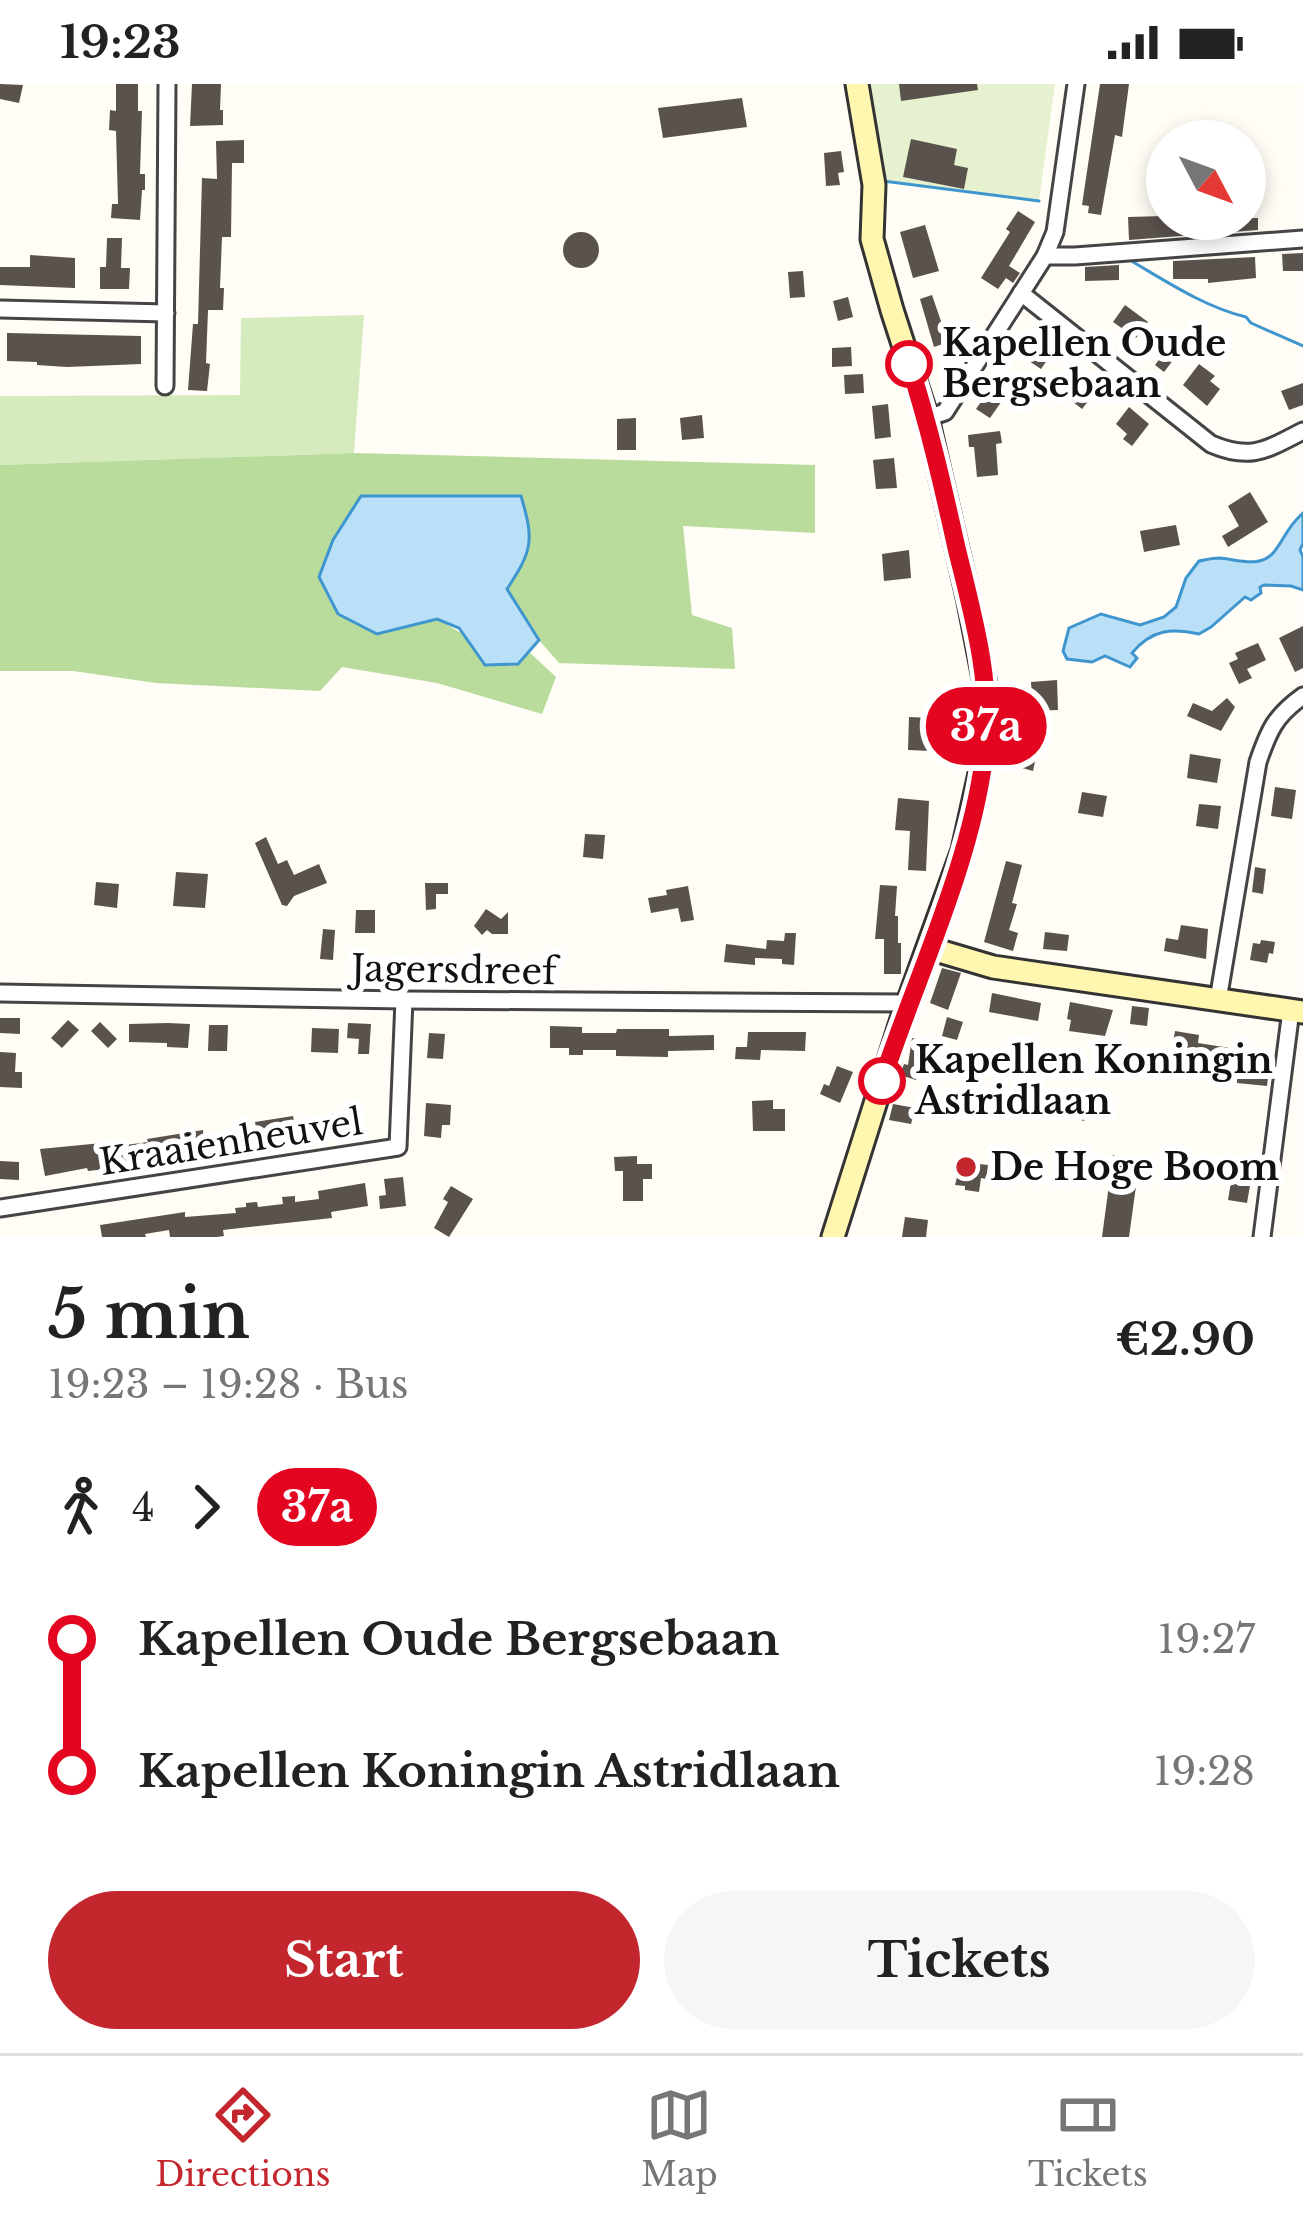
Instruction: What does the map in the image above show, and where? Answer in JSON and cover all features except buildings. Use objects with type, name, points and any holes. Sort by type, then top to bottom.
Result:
[{"type":"street","points":[[165,386],[167,84]]},
{"type":"street","points":[[833,1237],[963,850],[985,752],[988,698],[927,418],[872,239],[874,185],[856,84]]},
{"type":"street","points":[[927,418],[945,412],[1045,256],[1055,232],[1076,84]]},
{"type":"street","points":[[1045,256],[1303,239]]},
{"type":"street","points":[[1021,292],[1211,444],[1237,454],[1255,453],[1303,431]]},
{"type":"street","points":[[0,309],[166,313]]},
{"type":"street","points":[[1218,1000],[1258,762],[1279,715],[1303,697]]},
{"type":"street","points":[[929,948],[993,967],[1297,1011],[1262,1237]]},
{"type":"street","name":"Jagersdreef","points":[[0,993],[908,1004]]},
{"type":"street","name":"Kraaienheuvel","points":[[0,1208],[398,1147],[404,1000]]},
{"type":"green space","points":[[868,84],[1055,84],[1039,201],[881,180]]},
{"type":"green space","points":[[364,315],[354,453],[0,465],[0,396],[240,395],[241,318]]},
{"type":"green space","points":[[354,453],[815,465],[815,533],[683,526],[692,615],[732,628],[735,669],[559,663],[507,588],[521,567],[377,634],[437,619],[485,647],[526,649],[556,677],[542,714],[437,683],[342,667],[320,691],[156,683],[73,671],[0,671],[0,465]]},
{"type":"water","points":[[361,496],[521,496],[529,544],[507,589],[539,640],[518,664],[485,665],[459,628],[437,619],[377,634],[338,614],[319,577],[333,540]]},
{"type":"water","points":[[1303,513],[1303,590],[1264,585],[1261,593],[1251,600],[1245,597],[1199,634],[1171,631],[1147,639],[1132,653],[1137,658],[1130,667],[1105,656],[1092,662],[1067,659],[1063,651],[1069,628],[1101,614],[1140,625],[1164,617],[1176,607],[1186,578],[1199,561],[1262,560],[1274,552]]},
{"type":"waterway","points":[[883,181],[1039,201]]},
{"type":"waterway","points":[[1133,262],[1202,301],[1303,346]]},
{"type":"bus line","name":"37a","points":[[882,1081],[963,850],[985,752],[988,698],[927,418],[909,364]]},
{"type":"place","name":"Kapellen Oude Bergsebaan","points":[[909,364]]},
{"type":"place","name":"Kapellen Koningin Astridlaan","points":[[882,1081]]},
{"type":"place","name":"De Hoge Boom","points":[[966,1167]]}]
